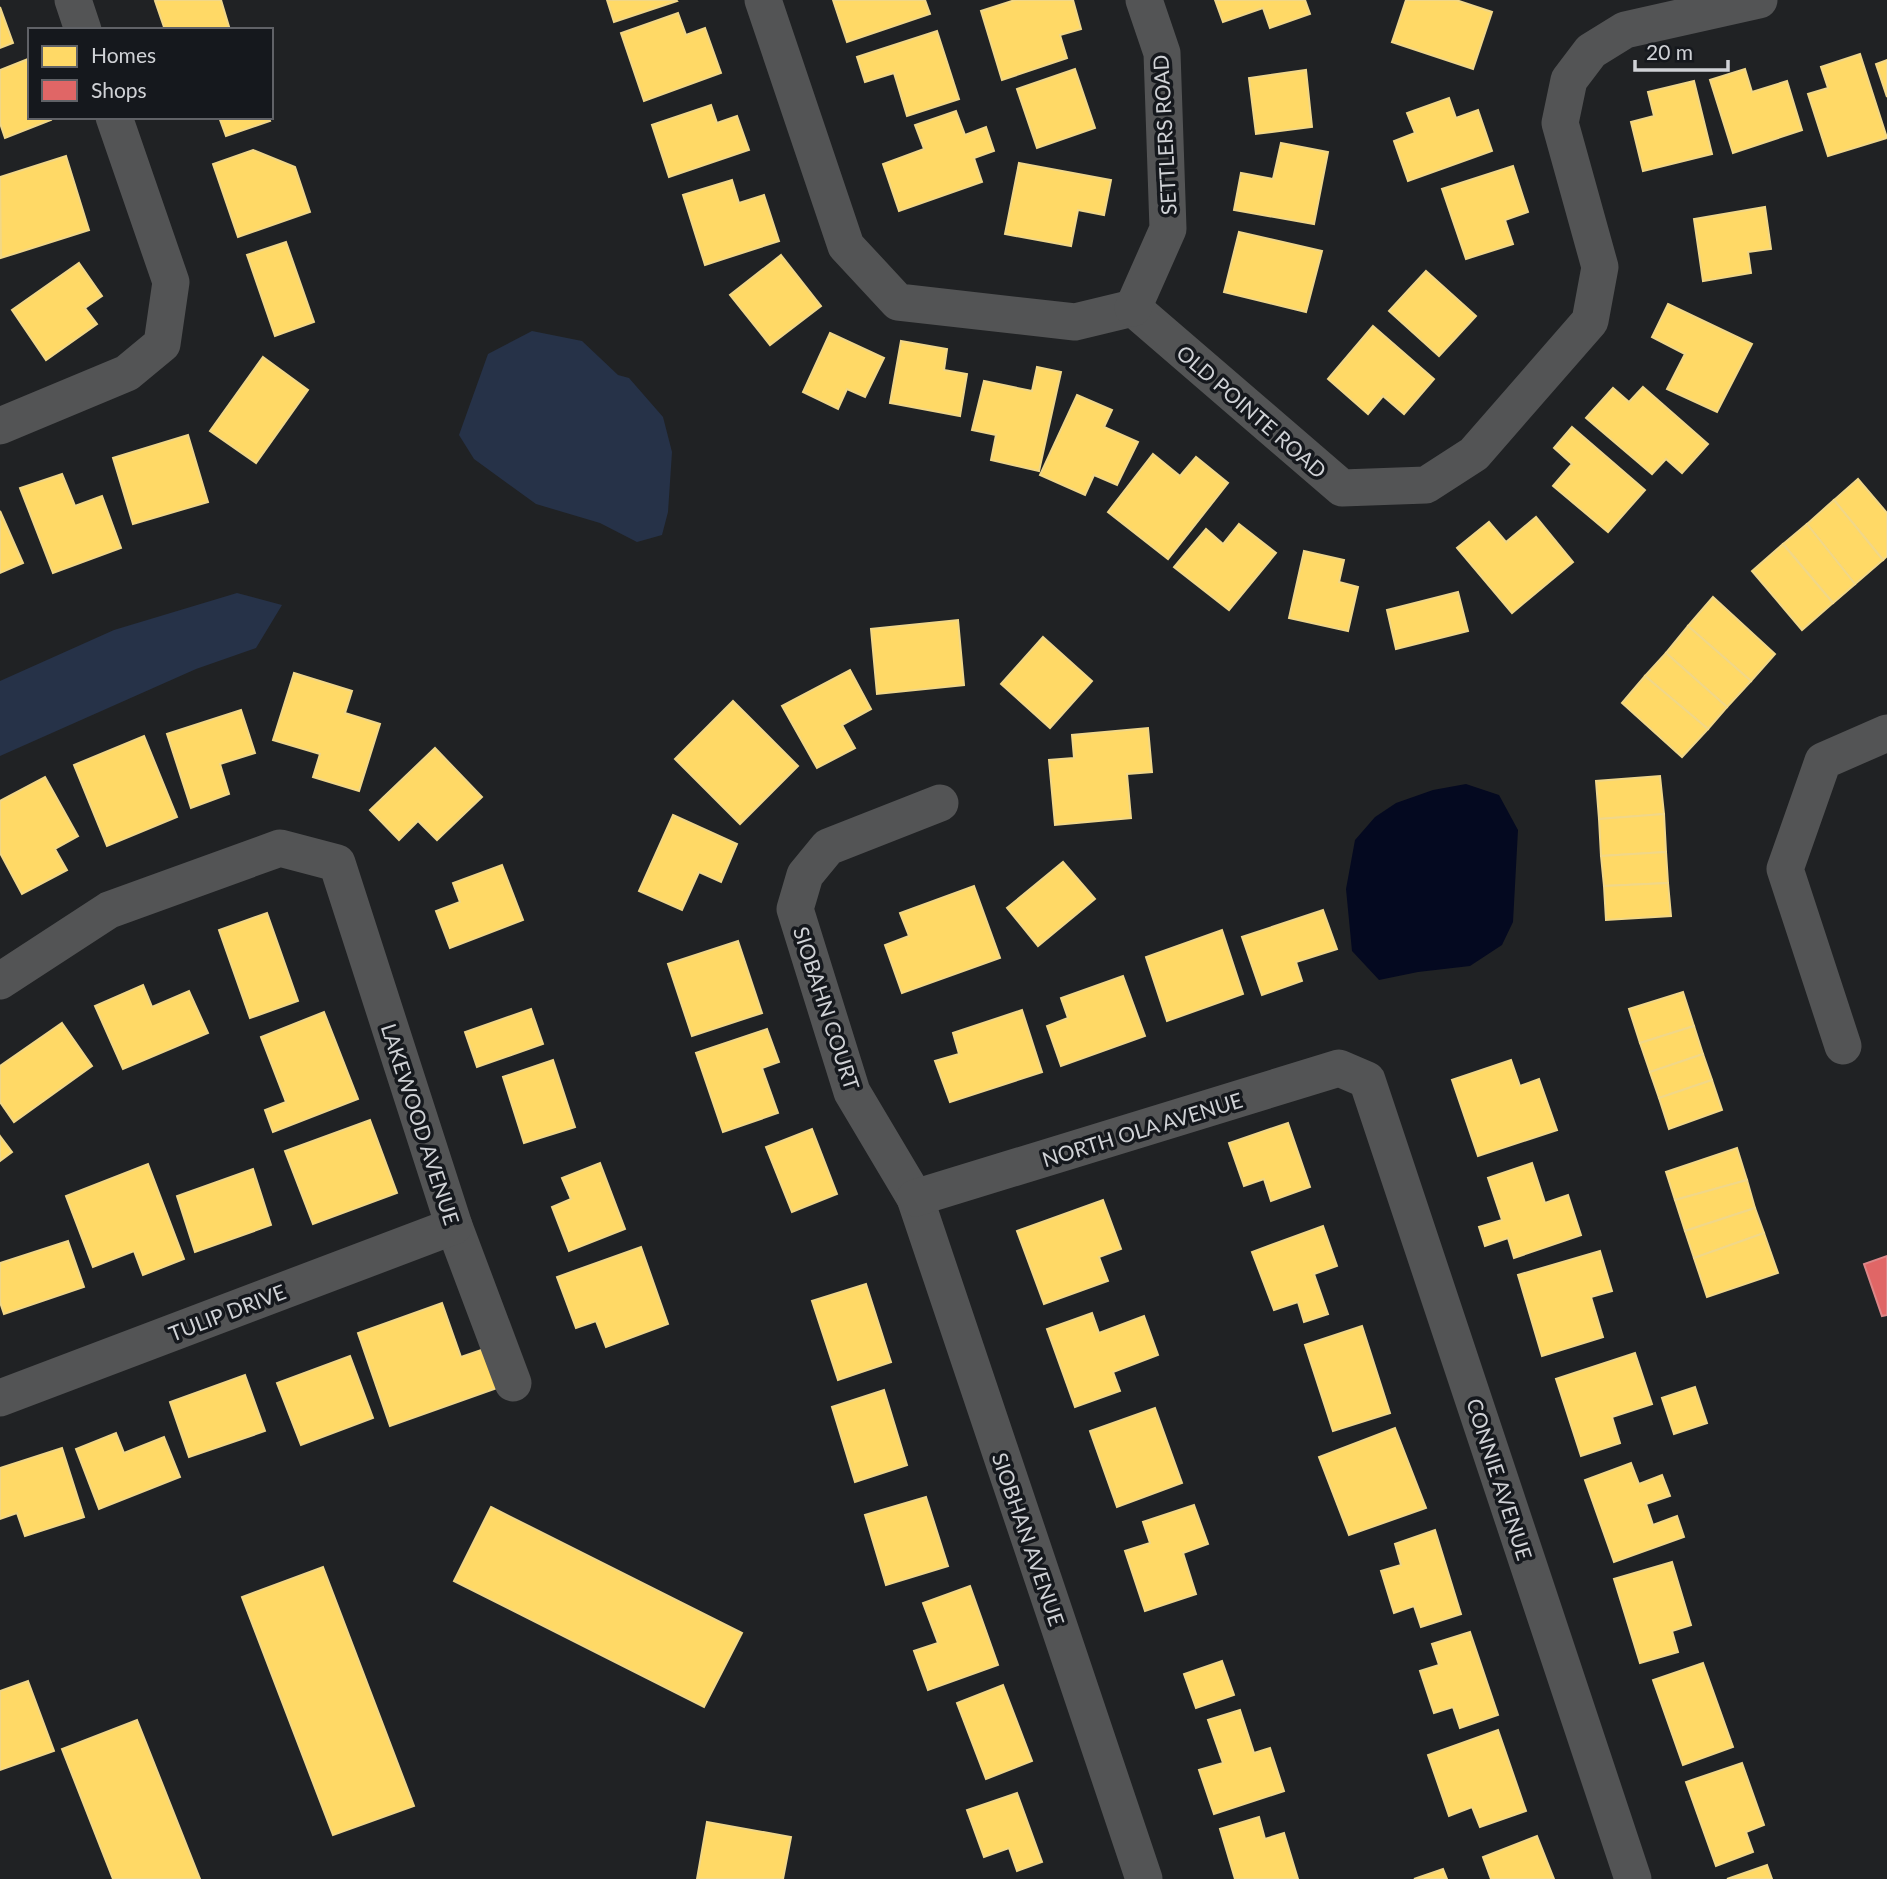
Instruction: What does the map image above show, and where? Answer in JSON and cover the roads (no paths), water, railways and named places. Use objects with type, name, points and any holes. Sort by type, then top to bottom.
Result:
[{"type":"street","points":[[72,0],[82,28]]},
{"type":"street","points":[[763,0],[846,246],[898,302],[1075,322],[1133,308]]},
{"type":"street","name":"SETTLERS ROAD","points":[[1133,308],[1168,229],[1163,53],[1144,0]]},
{"type":"street","name":"OLD POINTE ROAD","points":[[1133,308],[1342,488],[1426,485],[1474,454],[1590,321],[1600,267],[1560,123],[1569,80],[1591,51],[1625,30],[1759,0]]},
{"type":"street","points":[[0,426],[127,373],[162,344],[171,282],[115,119]]},
{"type":"street","points":[[1843,1046],[1785,869],[1823,761],[1887,733]]},
{"type":"street","name":"SIOBAHN COURT","points":[[915,1198],[852,1092],[795,909],[805,874],[828,848],[940,803]]},
{"type":"street","name":"LAKEWOOD AVENUE","points":[[0,981],[109,911],[280,848],[337,863],[454,1226],[513,1382]]},
{"type":"street","name":"NORTH OLA AVENUE","points":[[915,1198],[1339,1068],[1367,1080]]},
{"type":"street","name":"CONNIE AVENUE","points":[[1367,1080],[1633,1879]]},
{"type":"street","name":"SIOBHAN AVENUE","points":[[915,1198],[1144,1879]]},
{"type":"street","name":"TULIP DRIVE","points":[[0,1398],[454,1226]]}]
